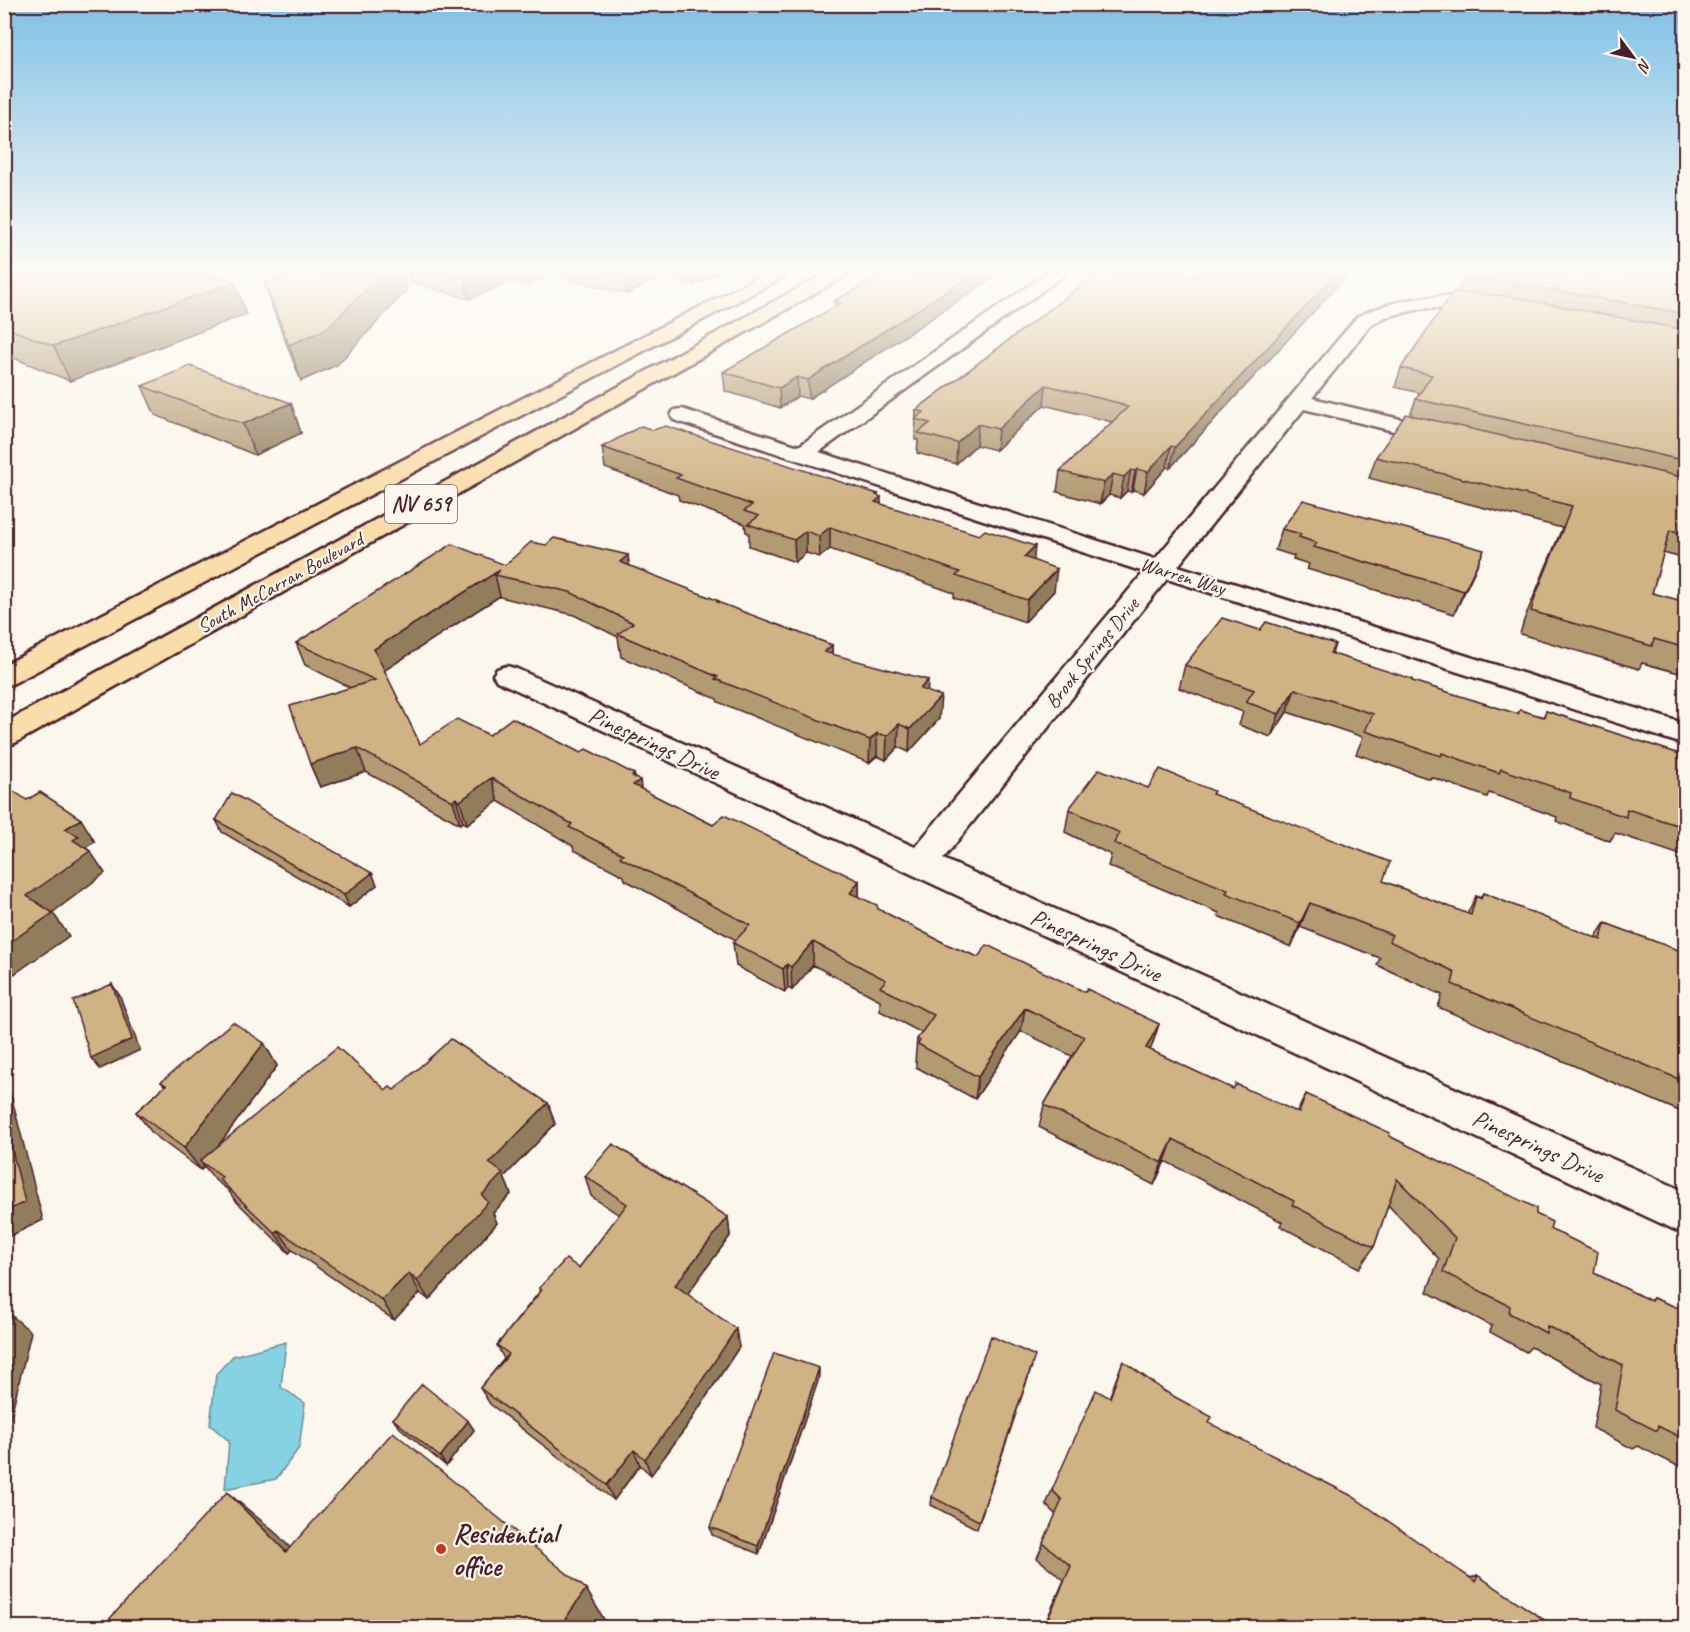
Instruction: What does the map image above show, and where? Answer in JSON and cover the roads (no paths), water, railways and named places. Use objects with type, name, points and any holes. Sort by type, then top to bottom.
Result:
[{"type":"main road","name":"South McCarran Boulevard","points":[[4,677],[633,349]]},
{"type":"main road","name":"South McCarran Boulevard","points":[[4,736],[701,349]]},
{"type":"main road","points":[[278,584],[327,536],[344,525],[536,420],[540,413],[538,399]]},
{"type":"street","points":[[802,454],[950,349]]},
{"type":"street","name":"Brook Springs Drive","points":[[920,864],[1341,349]]},
{"type":"street","points":[[1298,401],[1467,442]]},
{"type":"street","name":"Warren Way","points":[[682,415],[1686,735]]},
{"type":"street","name":"Pinesprings Drive","points":[[507,675],[1686,1214]]},
{"type":"water","points":[[286,1342],[281,1387],[305,1403],[299,1448],[276,1479],[225,1489],[229,1441],[210,1425],[216,1374],[233,1356]]},
{"type":"place","name":"Residential office","points":[[441,1549]]}]
